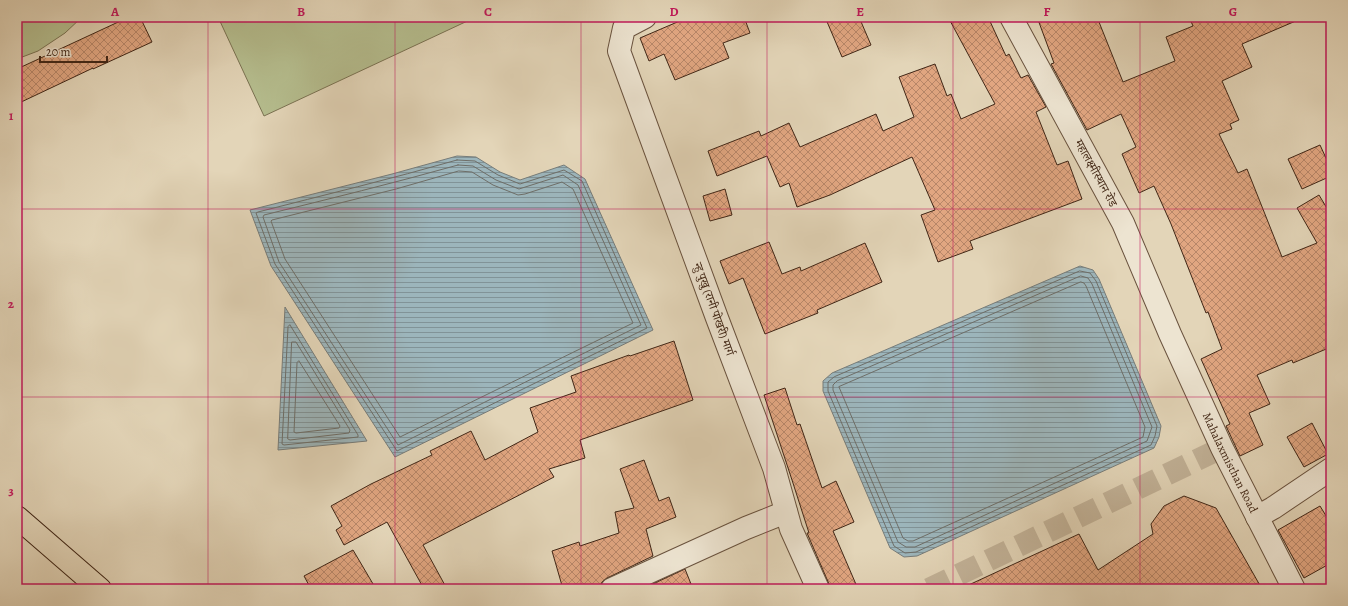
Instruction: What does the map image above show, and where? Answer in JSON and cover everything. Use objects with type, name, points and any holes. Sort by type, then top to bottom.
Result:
[{"type":"main road","points":[[17,516],[100,589]]},
{"type":"street","name":"न्हु पुखु (रानी पोखरी) मार्ग","points":[[645,17],[624,28],[619,50],[714,311],[774,468],[791,529],[818,589]]},
{"type":"street","name":"महालक्ष्मीस्थान रोड","points":[[1011,17],[1123,223],[1170,334]]},
{"type":"street","name":"Mahalaxmisthan Road","points":[[1170,334],[1222,448],[1294,589]]},
{"type":"street","points":[[1257,516],[1273,508],[1331,469]]},
{"type":"street","points":[[612,589],[746,528],[786,512]]},
{"type":"green space","points":[[17,17],[82,17],[65,33],[38,51],[17,59]]},
{"type":"green space","points":[[218,17],[476,17],[264,116]]},
{"type":"water","points":[[457,156],[476,157],[500,172],[520,180],[564,165],[585,179],[653,330],[395,457],[271,266],[250,210]]},
{"type":"water","points":[[1080,266],[1093,270],[1099,279],[1161,426],[1159,437],[1154,448],[917,556],[904,557],[890,548],[823,391],[823,381],[832,373]]},
{"type":"water","points":[[285,307],[367,441],[278,450]]},
{"type":"building","points":[[129,17],[140,17],[152,42],[17,104],[17,69]]},
{"type":"building","points":[[689,17],[744,17],[750,33],[723,43],[729,58],[675,80],[664,54],[649,61],[640,38]]},
{"type":"building","points":[[825,17],[859,17],[871,45],[842,57]]},
{"type":"building","points":[[948,17],[988,17],[1006,56],[1009,54],[1021,78],[1028,75],[1046,107],[1036,112],[1057,165],[1068,161],[1082,199],[970,241],[973,249],[938,262],[921,215],[935,210],[912,157],[830,195],[797,207],[789,183],[780,187],[767,156],[717,176],[708,151],[759,131],[761,136],[789,123],[800,147],[876,114],[883,131],[914,117],[899,77],[935,64],[947,96],[951,94],[961,119],[995,104]]},
{"type":"building","points":[[1037,17],[1097,17],[1123,82],[1175,61],[1166,37],[1193,26],[1189,17],[1305,17],[1242,44],[1252,67],[1222,81],[1239,120],[1230,124],[1232,129],[1219,134],[1238,173],[1247,169],[1282,257],[1317,243],[1297,208],[1319,195],[1331,215],[1331,347],[1293,363],[1292,360],[1257,375],[1270,404],[1249,413],[1263,445],[1240,456],[1226,426],[1230,424],[1201,359],[1222,349],[1208,312],[1206,313],[1171,224],[1154,186],[1139,193],[1122,154],[1136,147],[1121,114],[1087,130],[1051,64],[1054,63]]},
{"type":"building","points":[[1320,145],[1331,169],[1331,176],[1302,189],[1288,159]]},
{"type":"building","points":[[725,189],[732,215],[710,221],[703,196]]},
{"type":"building","points":[[769,242],[782,274],[800,267],[801,271],[865,243],[882,282],[817,310],[818,313],[765,334],[743,278],[729,284],[720,261]]},
{"type":"building","points":[[674,341],[693,400],[580,440],[585,458],[549,469],[554,477],[423,545],[447,589],[424,589],[387,522],[344,545],[336,530],[342,526],[331,506],[371,484],[432,455],[430,451],[471,431],[485,460],[538,432],[530,408],[576,392],[571,376],[629,355],[630,356]]},
{"type":"building","points":[[785,388],[797,425],[800,424],[822,488],[836,481],[854,522],[833,531],[858,589],[830,589],[807,533],[809,533],[764,395]]},
{"type":"building","points":[[1312,423],[1328,454],[1304,467],[1287,437]]},
{"type":"building","points":[[644,460],[659,501],[669,497],[676,517],[646,529],[653,556],[607,578],[602,582],[600,589],[563,589],[552,551],[579,542],[580,546],[619,533],[615,512],[634,508],[620,469]]},
{"type":"building","points":[[1184,496],[1216,508],[1262,589],[960,589],[1079,534],[1098,570],[1153,534],[1151,524],[1164,506]]},
{"type":"building","points":[[1320,506],[1331,524],[1331,563],[1304,578],[1278,530]]},
{"type":"building","points":[[353,550],[376,589],[311,589],[304,576]]},
{"type":"building","points":[[685,569],[693,589],[642,589]]},
{"type":"tunnel","points":[[929,589],[1222,448]]}]
